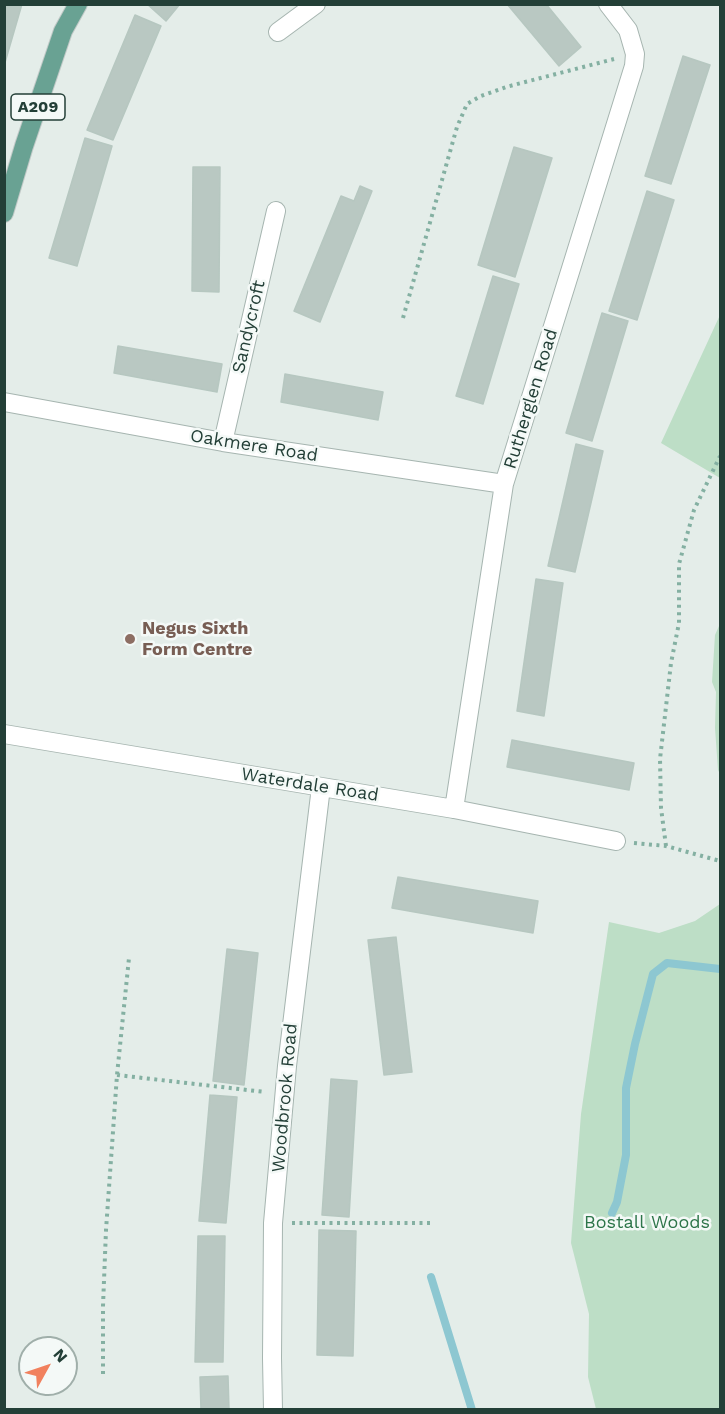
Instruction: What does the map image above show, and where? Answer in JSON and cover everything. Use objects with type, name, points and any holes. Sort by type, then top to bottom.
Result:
[{"type":"main road","name":"A209","points":[[4,213],[63,32],[78,4]]},
{"type":"street","points":[[278,32],[316,4]]},
{"type":"street","points":[[608,4],[628,30],[635,54]]},
{"type":"street","name":"Rutherglen Road","points":[[454,809],[504,484],[634,66],[635,54]]},
{"type":"street","name":"Sandycroft","points":[[223,442],[276,212]]},
{"type":"street","name":"Oakmere Road","points":[[4,402],[223,442],[504,484]]},
{"type":"street","name":"Waterdale Road","points":[[4,734],[454,809],[615,841]]},
{"type":"street","name":"Woodbrook Road","points":[[273,1410],[273,1223],[299,955],[321,787]]},
{"type":"path","points":[[403,318],[457,127],[467,104],[506,87],[635,54]]},
{"type":"path","points":[[666,846],[661,808],[660,759],[671,663],[680,624],[679,564],[694,510],[720,456]]},
{"type":"path","points":[[615,841],[666,846],[720,861]]},
{"type":"path","points":[[103,1374],[106,1230],[117,1075],[129,958]]},
{"type":"path","points":[[117,1075],[285,1094]]},
{"type":"path","points":[[273,1223],[434,1222]]},
{"type":"green space","points":[[720,315],[720,478],[661,443]]},
{"type":"green space","points":[[720,608],[720,774],[715,728],[716,692],[712,682],[715,635],[719,626]]},
{"type":"green space","name":"Bostall Woods","points":[[720,904],[720,1409],[596,1409],[588,1377],[589,1314],[571,1243],[581,1114],[609,922],[659,933],[695,921]]},
{"type":"building","points":[[4,4],[22,4],[4,66]]},
{"type":"building","points":[[147,4],[180,4],[166,21]]},
{"type":"building","points":[[507,4],[546,4],[581,47],[559,66]]},
{"type":"building","points":[[135,15],[161,26],[113,140],[87,130]]},
{"type":"building","points":[[683,56],[710,65],[671,184],[645,176]]},
{"type":"building","points":[[85,138],[112,146],[77,266],[49,258]]},
{"type":"building","points":[[514,147],[552,158],[515,277],[478,265]]},
{"type":"building","points":[[193,167],[220,167],[219,292],[192,291]]},
{"type":"building","points":[[360,186],[372,191],[320,322],[294,311],[341,196],[354,201]]},
{"type":"building","points":[[647,191],[674,200],[637,320],[609,311]]},
{"type":"building","points":[[493,276],[519,284],[483,404],[456,396]]},
{"type":"building","points":[[602,313],[628,321],[592,441],[566,433]]},
{"type":"building","points":[[118,346],[222,364],[217,392],[114,373]]},
{"type":"building","points":[[285,374],[383,392],[378,420],[281,402]]},
{"type":"building","points":[[576,444],[603,451],[575,572],[548,566]]},
{"type":"building","points":[[536,579],[563,583],[544,716],[517,711]]},
{"type":"building","points":[[512,740],[634,763],[629,790],[507,767]]},
{"type":"building","points":[[398,877],[538,901],[533,933],[392,908]]},
{"type":"building","points":[[396,937],[412,1072],[384,1075],[368,940]]},
{"type":"building","points":[[227,949],[258,953],[244,1085],[213,1081]]},
{"type":"building","points":[[331,1079],[357,1081],[349,1217],[322,1215]]},
{"type":"building","points":[[210,1095],[237,1097],[226,1223],[199,1221]]},
{"type":"building","points":[[319,1230],[356,1231],[353,1356],[317,1355]]},
{"type":"building","points":[[198,1236],[225,1236],[223,1362],[195,1362]]},
{"type":"building","points":[[228,1376],[229,1410],[201,1410],[200,1377]]},
{"type":"waterway","points":[[612,1213],[617,1202],[626,1155],[626,1088],[653,974],[667,963],[720,969]]},
{"type":"waterway","points":[[431,1277],[472,1410]]},
{"type":"place","name":"Negus Sixth Form Centre","points":[[130,639]]}]
